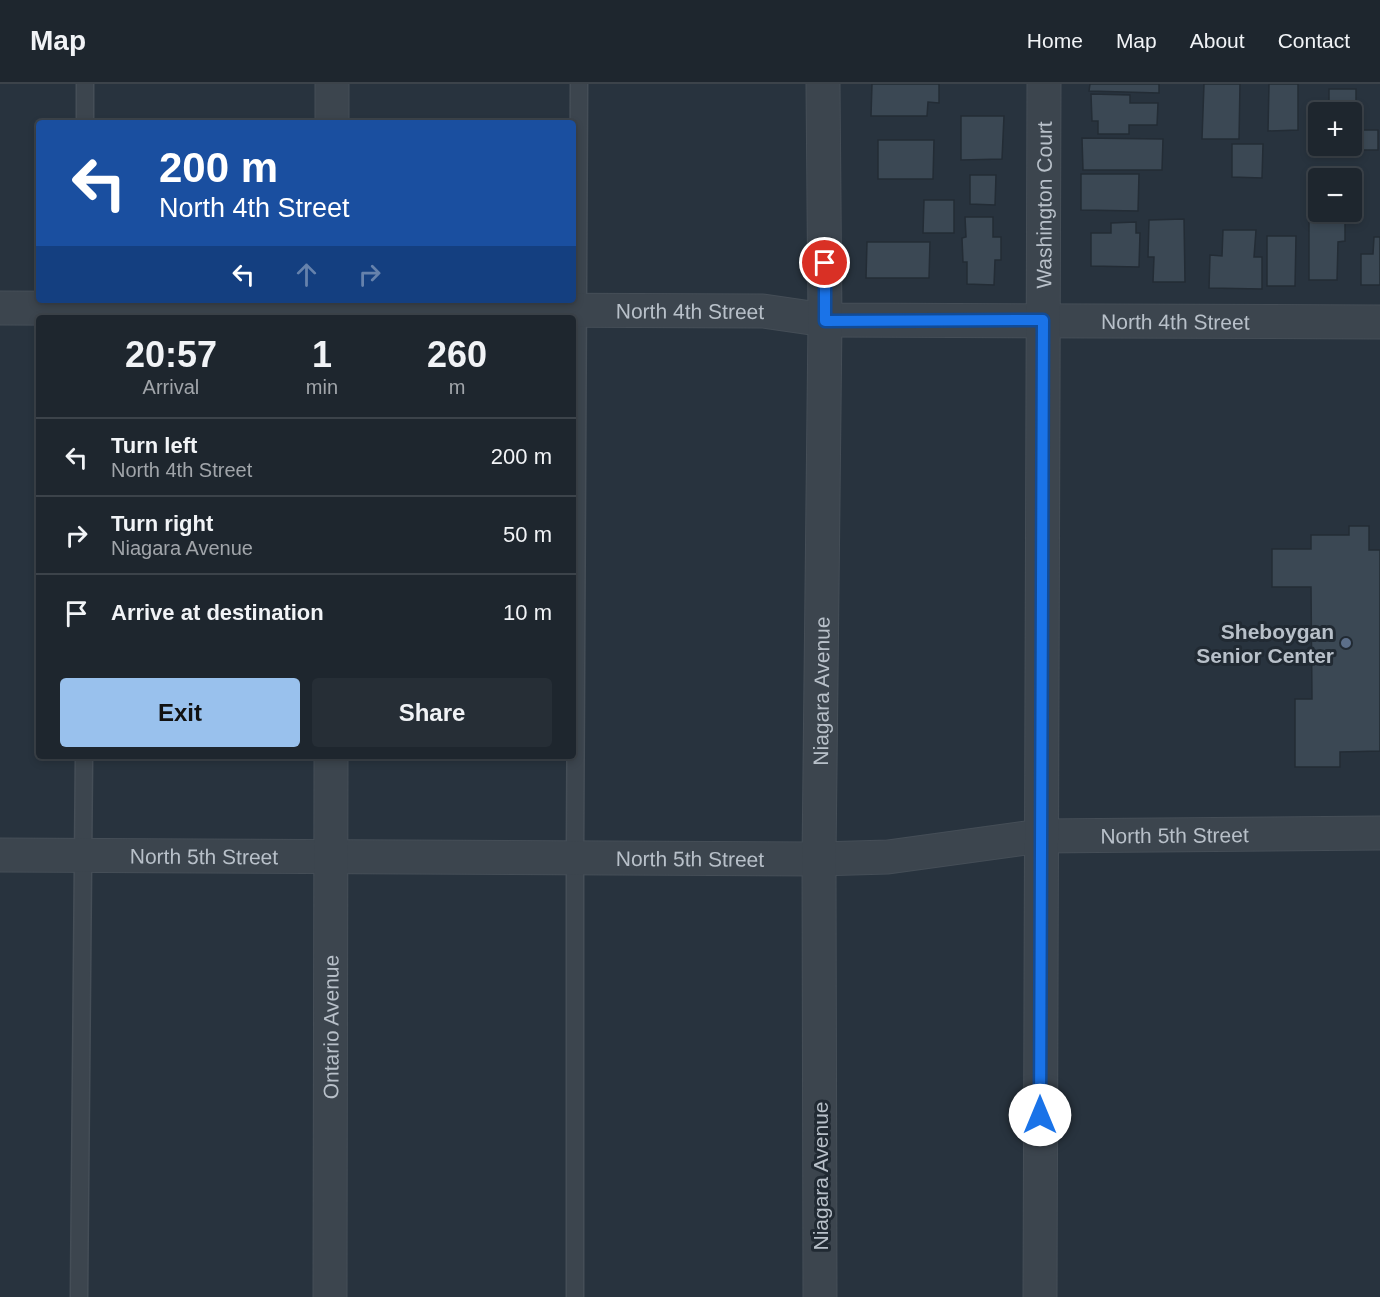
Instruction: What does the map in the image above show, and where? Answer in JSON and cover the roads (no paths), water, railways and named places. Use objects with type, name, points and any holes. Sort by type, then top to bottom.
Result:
[{"type":"street","points":[[332,84],[332,120]]},
{"type":"street","name":"Niagara Avenue","points":[[820,1297],[819,859],[825,321],[823,84]]},
{"type":"street","name":"Washington Court","points":[[1040,1297],[1044,84]]},
{"type":"street","name":"North 4th Street","points":[[0,308],[763,311],[825,321],[1380,322]]},
{"type":"street","name":"Ontario Avenue","points":[[330,1297],[331,759]]},
{"type":"street","name":"North 5th Street","points":[[0,855],[819,859],[888,857],[1041,836],[1380,833]]},
{"type":"lane","points":[[85,84],[85,120]]},
{"type":"lane","points":[[576,584],[579,84]]},
{"type":"lane","points":[[79,1297],[84,759]]},
{"type":"lane","points":[[575,759],[575,1297]]},
{"type":"place","name":"Sheboygan Senior Center","points":[[1346,643]]}]
